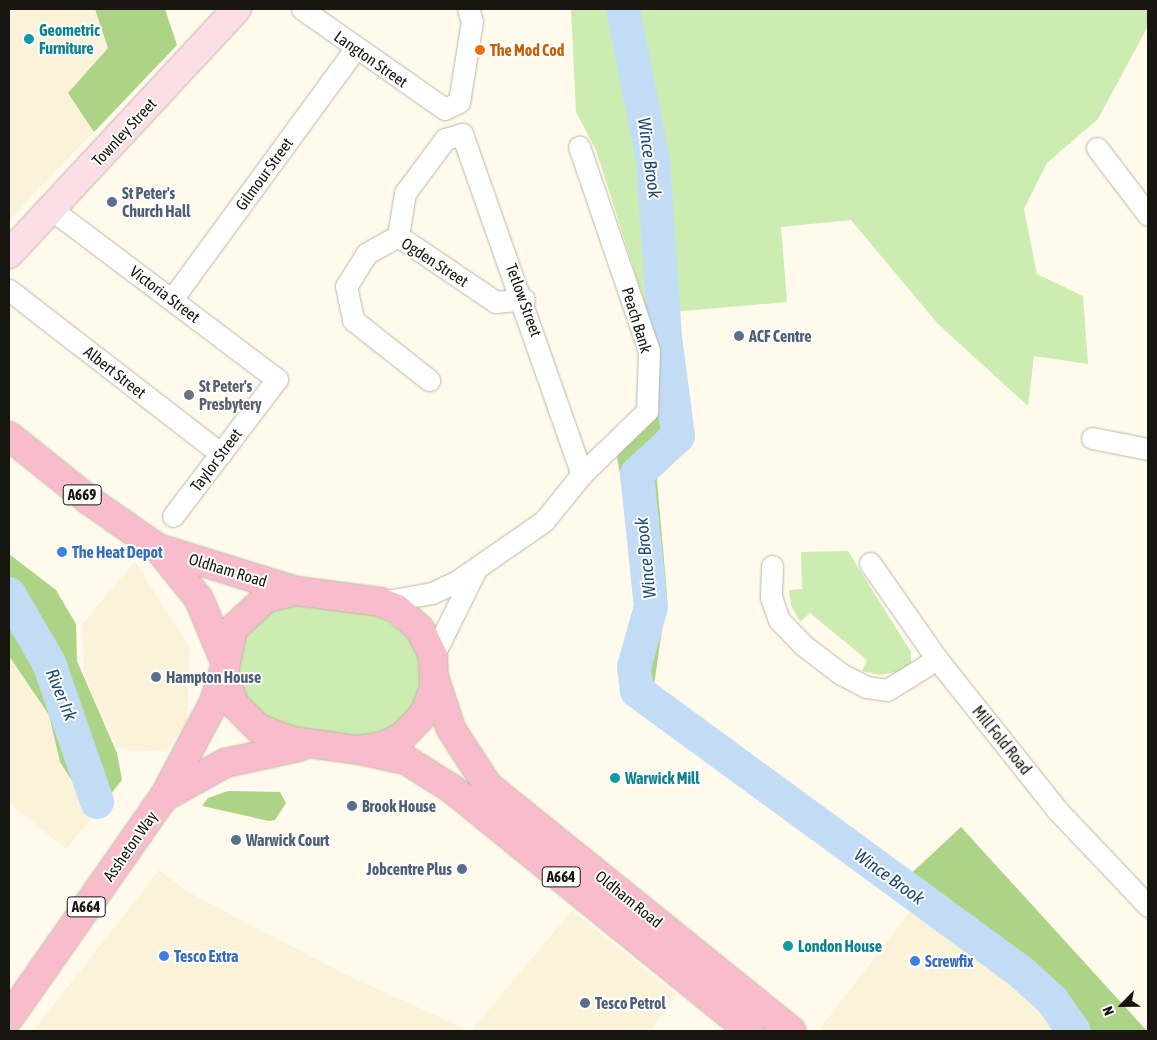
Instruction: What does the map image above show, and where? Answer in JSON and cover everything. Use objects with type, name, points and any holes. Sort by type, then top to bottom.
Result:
[{"type":"main road","name":"Townley Street","points":[[9,254],[237,9]]},
{"type":"main road","name":"Oldham Road","points":[[9,436],[90,501],[159,548],[297,591]]},
{"type":"main road","name":"Oldham Road","points":[[159,548],[199,599],[224,665]]},
{"type":"main road","name":"A664","points":[[297,591],[380,602],[409,617],[434,668],[424,714],[413,729],[383,746],[358,750],[318,746],[258,728],[234,704],[224,665],[233,629],[248,610],[266,598],[297,591]]},
{"type":"main road","name":"Assheton Way","points":[[9,1018],[164,797],[214,702],[224,665]]},
{"type":"main road","name":"Oldham Road","points":[[434,668],[458,742],[488,786],[792,1031]]},
{"type":"main road","name":"Assheton Way","points":[[164,797],[225,763],[255,753],[318,746]]},
{"type":"main road","name":"Oldham Road","points":[[358,750],[406,760],[452,788],[750,1031]]},
{"type":"street","name":"Langton Street","points":[[302,9],[355,49],[441,108],[450,109],[459,102],[472,21],[468,9]]},
{"type":"street","name":"Gilmour Street","points":[[172,299],[355,49]]},
{"type":"street","name":"Tetlow Street","points":[[398,236],[404,193],[445,140],[456,133],[466,140],[524,299],[582,474]]},
{"type":"street","name":"Peach Bank","points":[[380,602],[432,593],[478,566],[544,521],[582,474],[647,411],[649,351],[579,147]]},
{"type":"street","points":[[1097,148],[1148,215]]},
{"type":"street","name":"Victoria Street","points":[[52,209],[277,379]]},
{"type":"street","name":"Ogden Street","points":[[429,380],[353,320],[346,286],[366,253],[398,236],[496,302],[524,299]]},
{"type":"street","name":"Albert Street","points":[[9,290],[221,454]]},
{"type":"street","name":"Taylor Street","points":[[173,516],[277,379]]},
{"type":"street","points":[[1092,438],[1148,449]]},
{"type":"street","name":"Mill Fold Road","points":[[870,563],[937,659],[1058,811],[1148,906]]},
{"type":"street","points":[[434,668],[460,594],[478,566]]},
{"type":"street","points":[[772,566],[772,597],[779,620],[803,645],[841,674],[866,687],[887,690],[937,659]]},
{"type":"shaded area","points":[[9,9],[106,9],[131,92],[9,221]]},
{"type":"shaded area","points":[[135,561],[190,648],[187,723],[166,752],[117,749],[84,675],[82,624]]},
{"type":"shaded area","points":[[9,656],[49,715],[60,762],[94,815],[66,849],[9,803]]},
{"type":"shaded area","name":"Tesco Extra","points":[[159,870],[188,892],[345,974],[470,1031],[33,1031]]},
{"type":"shaded area","points":[[912,909],[1044,1007],[1061,1031],[818,1031]]},
{"type":"shaded area","points":[[572,910],[677,995],[650,1031],[471,1031]]},
{"type":"green space","points":[[95,9],[165,9],[177,45],[94,132],[68,93],[108,48]]},
{"type":"green space","points":[[571,9],[1148,9],[1148,26],[1098,119],[1047,163],[1024,209],[1037,274],[1083,296],[1088,364],[1034,356],[1028,406],[938,324],[851,220],[781,227],[787,302],[648,314],[596,150],[576,112]]},
{"type":"green space","points":[[680,396],[679,442],[659,459],[657,480],[667,595],[654,685],[904,880],[961,827],[1147,1031],[1068,1031],[1013,973],[913,900],[906,904],[659,716],[628,675],[626,658],[641,595],[617,457],[653,408]]},
{"type":"green space","points":[[848,551],[911,652],[911,663],[897,672],[880,675],[862,671],[867,660],[810,613],[800,622],[791,605],[789,590],[802,589],[801,552]]},
{"type":"green space","points":[[9,554],[56,590],[76,624],[77,661],[117,753],[122,780],[94,815],[60,762],[49,715],[9,656]]},
{"type":"green space","points":[[297,604],[377,614],[410,637],[421,659],[422,686],[413,707],[395,727],[358,737],[295,729],[265,717],[245,697],[237,669],[244,635],[271,610]]},
{"type":"green space","points":[[228,791],[280,792],[286,803],[275,820],[269,821],[202,806],[208,798]]},
{"type":"waterway","name":"Wince Brook","points":[[623,9],[653,161],[665,337],[678,436],[637,474],[651,607],[634,667],[637,691],[1023,974],[1052,1000],[1074,1031]]},
{"type":"waterway","name":"River Irk","points":[[9,594],[49,663],[97,802]]},
{"type":"place","name":"Geometric Furniture","points":[[29,39]]},
{"type":"place","name":"The Mod Cod","points":[[480,50]]},
{"type":"place","name":"St Peter's Church Hall","points":[[112,202]]},
{"type":"place","name":"ACF Centre","points":[[739,336]]},
{"type":"place","name":"St Peter's Presbytery","points":[[189,395]]},
{"type":"place","name":"The Heat Depot","points":[[62,552]]},
{"type":"place","name":"Hampton House","points":[[156,677]]},
{"type":"place","name":"Warwick Mill","points":[[615,778]]},
{"type":"place","name":"Brook House","points":[[352,806]]},
{"type":"place","name":"Warwick Court","points":[[236,840]]},
{"type":"place","name":"Jobcentre Plus","points":[[462,869]]},
{"type":"place","name":"London House","points":[[788,946]]},
{"type":"place","name":"Tesco Extra","points":[[164,956]]},
{"type":"place","name":"Screwfix","points":[[915,961]]},
{"type":"place","name":"Tesco Petrol","points":[[585,1003]]}]
